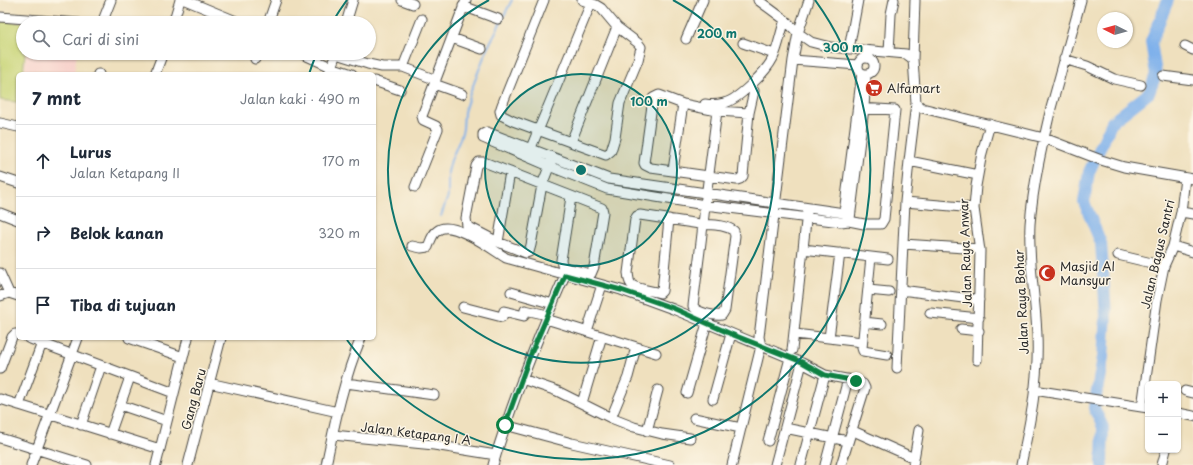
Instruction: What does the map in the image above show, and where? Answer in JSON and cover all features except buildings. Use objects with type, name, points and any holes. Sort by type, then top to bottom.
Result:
[{"type":"street","points":[[105,16],[111,0]]},
{"type":"street","points":[[175,16],[180,0]]},
{"type":"street","points":[[185,0],[224,16]]},
{"type":"street","points":[[270,16],[276,0]]},
{"type":"street","points":[[348,16],[353,0]]},
{"type":"street","points":[[402,0],[414,4]]},
{"type":"street","points":[[544,0],[500,111],[503,117],[538,130],[570,142],[606,154],[611,151],[615,138],[620,103],[638,60],[641,47],[618,27],[601,8],[586,1],[538,130],[529,153],[607,189],[706,205],[774,213],[845,212],[854,163]]},
{"type":"street","points":[[686,39],[703,0]]},
{"type":"street","points":[[758,0],[811,42],[830,48],[849,49],[866,55],[889,52],[906,54],[913,59]]},
{"type":"street","points":[[732,465],[761,346],[759,337],[793,60],[798,33],[809,0]]},
{"type":"street","points":[[849,49],[858,0]]},
{"type":"street","points":[[889,52],[894,0]]},
{"type":"street","points":[[897,368],[905,202],[908,161],[916,103],[913,59],[915,0]]},
{"type":"street","name":"Jalan Raya Bohar","points":[[1021,465],[1032,415],[1037,337],[1031,266],[1030,224],[1044,138],[1081,0]]},
{"type":"street","points":[[415,188],[438,129],[436,126],[422,118],[422,116],[465,3],[498,18]]},
{"type":"street","points":[[0,16],[16,17]]},
{"type":"street","points":[[403,67],[422,19]]},
{"type":"street","points":[[694,103],[715,105],[725,103],[747,88],[761,75],[773,58],[784,20]]},
{"type":"street","points":[[570,142],[618,27]]},
{"type":"street","points":[[452,38],[482,49]]},
{"type":"street","points":[[743,43],[774,54]]},
{"type":"street","points":[[793,60],[871,72],[874,67],[866,55]]},
{"type":"street","points":[[849,221],[861,108],[862,71],[860,62],[866,55]]},
{"type":"street","points":[[1064,59],[1087,66],[1114,79],[1141,86]]},
{"type":"street","points":[[159,72],[161,60]]},
{"type":"street","points":[[312,60],[330,70],[341,72]]},
{"type":"street","points":[[330,70],[334,60]]},
{"type":"street","points":[[356,60],[368,64],[392,68],[403,67],[462,94]]},
{"type":"street","points":[[1163,76],[1193,80]]},
{"type":"street","points":[[376,82],[400,90]]},
{"type":"street","points":[[749,113],[717,111],[683,104],[659,96],[653,98],[644,163],[651,168],[737,180],[740,179],[743,176],[749,113],[754,90]]},
{"type":"street","points":[[916,103],[922,108],[1044,138],[1100,160],[1124,167],[1189,179]]},
{"type":"street","points":[[673,170],[683,104]]},
{"type":"street","points":[[550,162],[609,179],[775,203],[841,222],[849,221],[873,225],[881,224],[884,219],[896,110],[861,108]]},
{"type":"street","points":[[669,219],[662,291],[660,293],[635,287],[631,284],[628,273],[636,217],[640,215],[669,219],[703,224],[727,227],[734,231],[735,236],[725,310],[722,315],[715,316],[693,308],[703,224],[706,205],[717,111]]},
{"type":"street","points":[[0,123],[16,127]]},
{"type":"street","name":"Jalan Raya Anwar","points":[[977,360],[979,331],[980,249],[976,236],[974,208],[982,153],[990,124]]},
{"type":"street","points":[[908,161],[978,175]]},
{"type":"street","points":[[550,162],[542,185],[529,252],[526,253],[498,242],[468,228],[466,218],[476,166],[478,162],[484,162],[510,172],[542,185],[571,197],[600,207],[603,210],[594,267],[591,274],[567,268],[562,264],[561,260],[571,197]]},
{"type":"street","points":[[498,242],[510,172]]},
{"type":"street","points":[[0,177],[16,182]]},
{"type":"street","points":[[607,189],[609,179]]},
{"type":"street","name":"Jalan Bagus Santri","points":[[1148,381],[1157,300],[1164,266],[1173,246],[1189,179]]},
{"type":"street","points":[[656,197],[657,186]]},
{"type":"street","points":[[905,202],[974,208]]},
{"type":"street","points":[[1181,212],[1193,214]]},
{"type":"street","points":[[0,213],[16,219]]},
{"type":"street","points":[[768,441],[791,354],[807,213]]},
{"type":"street","points":[[412,246],[421,248],[428,247],[435,232],[438,229],[446,228],[479,241],[506,258],[602,285],[673,308],[761,346],[791,354],[825,375],[848,379],[863,384],[865,388],[841,465]]},
{"type":"street","points":[[903,244],[980,249]]},
{"type":"street","points":[[1173,246],[1193,252]]},
{"type":"street","points":[[804,249],[888,259]]},
{"type":"street","points":[[829,338],[840,253]]},
{"type":"street","points":[[1118,255],[1164,266]]},
{"type":"street","points":[[871,257],[862,348],[863,351],[887,355]]},
{"type":"street","points":[[0,274],[14,294],[0,296]]},
{"type":"street","points":[[493,465],[505,425],[522,379],[565,275]]},
{"type":"street","points":[[587,332],[602,285]]},
{"type":"street","points":[[868,290],[889,292]]},
{"type":"street","points":[[901,290],[979,300]]},
{"type":"street","points":[[511,292],[552,304]]},
{"type":"street","points":[[463,307],[502,317],[504,311],[524,316],[525,310],[656,354]]},
{"type":"street","points":[[930,313],[979,318]]},
{"type":"street","points":[[864,322],[882,324]]},
{"type":"street","points":[[687,393],[707,323]]},
{"type":"street","points":[[961,329],[979,331]]},
{"type":"street","points":[[0,369],[12,337],[16,334]]},
{"type":"street","points":[[713,399],[731,334]]},
{"type":"street","points":[[794,334],[862,342]]},
{"type":"street","points":[[582,403],[602,336]]},
{"type":"street","points":[[34,340],[174,393]]},
{"type":"street","points":[[31,465],[77,340]]},
{"type":"street","points":[[135,340],[183,357]]},
{"type":"street","points":[[156,465],[187,340]]},
{"type":"street","name":"Gang Baru","points":[[188,465],[220,340]]},
{"type":"street","points":[[326,465],[352,359],[360,340]]},
{"type":"street","points":[[19,405],[42,343]]},
{"type":"street","points":[[611,418],[628,377],[636,347]]},
{"type":"street","points":[[775,465],[802,362]]},
{"type":"street","points":[[81,425],[101,366]]},
{"type":"street","points":[[801,465],[825,375]]},
{"type":"street","points":[[110,434],[130,377]]},
{"type":"street","points":[[522,379],[557,391],[611,418],[647,431],[690,438]]},
{"type":"street","points":[[825,465],[848,379]]},
{"type":"street","points":[[209,383],[338,412]]},
{"type":"street","points":[[346,383],[434,395]]},
{"type":"street","points":[[647,431],[658,390]]},
{"type":"street","points":[[1034,390],[1145,407]]},
{"type":"street","points":[[0,399],[160,449]]},
{"type":"street","points":[[120,405],[167,421]]},
{"type":"street","points":[[1181,413],[1193,415]]},
{"type":"street","points":[[694,418],[741,428]]},
{"type":"street","points":[[505,425],[572,443],[670,465]]},
{"type":"street","points":[[785,428],[848,441]]},
{"type":"street","points":[[851,430],[914,462],[919,430]]},
{"type":"street","name":"Jalan Ketapang I A","points":[[333,435],[434,445],[496,456]]},
{"type":"street","points":[[0,438],[87,465]]},
{"type":"street","points":[[1162,465],[1165,453]]},
{"type":"shaded area","points":[[26,60],[76,60],[74,72],[25,70]]},
{"type":"green space","points":[[0,21],[16,22],[16,60],[24,60],[23,72],[16,72],[16,102],[0,100]]},
{"type":"waterway","points":[[441,216],[448,196],[448,172],[463,129],[464,112],[469,96],[487,49],[512,0]]},
{"type":"waterway","points":[[1102,465],[1103,427],[1094,408],[1103,357],[1106,315],[1101,243],[1084,202],[1089,172],[1112,122],[1149,93],[1156,74],[1151,42],[1168,0]]},
{"type":"place","name":"Alfamart","points":[[874,88]]},
{"type":"place","name":"Masjid Al Mansyur","points":[[1047,273]]},
{"type":"route","points":[[505,425],[530,356],[565,275],[621,290],[673,308],[731,334],[802,362],[825,375],[856,381]]}]
